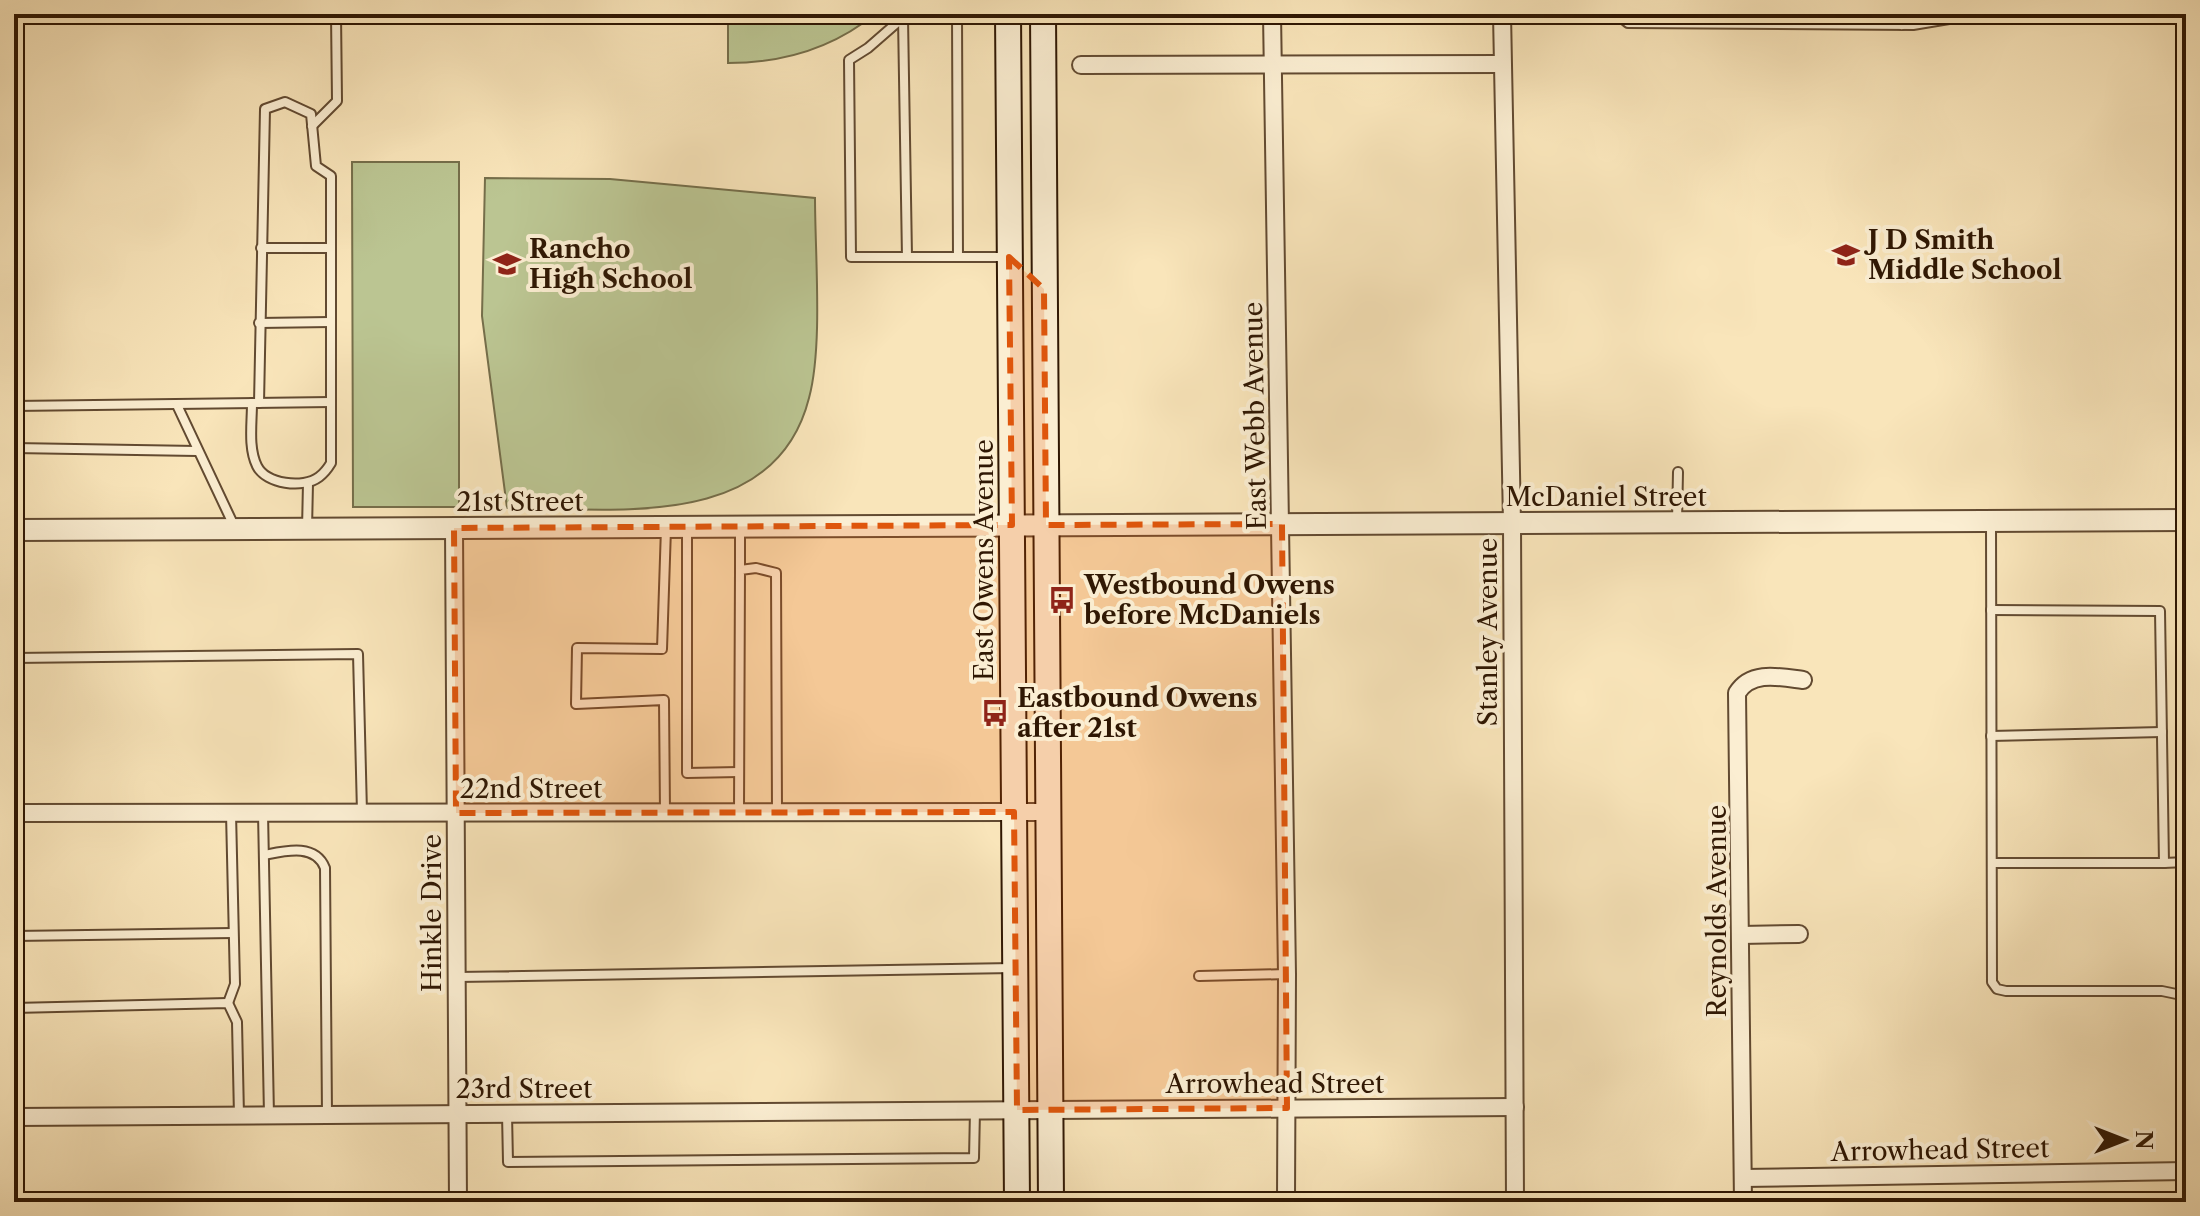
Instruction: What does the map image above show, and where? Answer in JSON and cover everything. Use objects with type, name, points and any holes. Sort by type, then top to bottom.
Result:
[{"type":"main road","name":"East Owens Avenue","points":[[1008,14],[1009,257],[1048,812],[1034,1110],[1017,1202]]},
{"type":"main road","name":"East Owens Avenue","points":[[1043,14],[1044,289],[1014,812],[1015,968],[1034,1110],[1051,1202]]},
{"type":"main road","points":[[1009,257],[1044,289]]},
{"type":"street","name":"East Webb Avenue","points":[[1272,14],[1282,524],[1286,1202]]},
{"type":"street","name":"Stanley Avenue","points":[[1502,14],[1512,523],[1515,1202]]},
{"type":"street","points":[[1081,65],[1273,62],[1502,64]]},
{"type":"street","name":"McDaniel Street","points":[[1029,525],[2186,520]]},
{"type":"street","name":"21st Street","points":[[14,530],[1029,525]]},
{"type":"street","name":"Hinkle Drive","points":[[454,528],[458,1202]]},
{"type":"street","name":"Reynolds Avenue","points":[[1743,1202],[1737,693],[1742,684],[1752,679],[1772,676],[1803,680]]},
{"type":"street","name":"22nd Street","points":[[14,813],[1048,812]]},
{"type":"street","points":[[1741,935],[1799,934]]},
{"type":"street","name":"Arrowhead Street","points":[[1034,1110],[1515,1107]]},
{"type":"street","name":"23rd Street","points":[[14,1117],[1034,1110]]},
{"type":"street","name":"Arrowhead Street","points":[[1743,1178],[2186,1171]]},
{"type":"lane","points":[[312,126],[337,101],[336,14]]},
{"type":"lane","points":[[957,14],[958,257]]},
{"type":"lane","points":[[1617,14],[1628,23],[1902,25],[1979,14]]},
{"type":"lane","points":[[1895,14],[1902,25]]},
{"type":"lane","points":[[905,16],[849,60],[851,257],[1009,257]]},
{"type":"lane","points":[[905,16],[907,257]]},
{"type":"lane","points":[[285,102],[311,114],[312,126],[316,166],[331,176],[331,463],[319,478],[308,483],[277,482],[258,469],[253,451],[265,109],[285,102]]},
{"type":"lane","points":[[261,248],[331,248]]},
{"type":"lane","points":[[259,323],[331,322]]},
{"type":"lane","points":[[14,406],[331,402]]},
{"type":"lane","points":[[177,405],[235,529]]},
{"type":"lane","points":[[14,448],[197,451]]},
{"type":"lane","points":[[1677,522],[1678,472]]},
{"type":"lane","points":[[307,529],[308,483]]},
{"type":"lane","points":[[1991,521],[1992,982],[1997,989],[2162,991],[2186,996]]},
{"type":"lane","points":[[665,813],[664,700],[576,704],[577,648],[662,649],[666,527]]},
{"type":"lane","points":[[687,527],[687,773],[739,772]]},
{"type":"lane","points":[[739,812],[740,527]]},
{"type":"lane","points":[[740,570],[756,568],[776,573],[777,812]]},
{"type":"lane","points":[[1991,610],[2160,611],[2164,863]]},
{"type":"lane","points":[[14,658],[358,654],[362,813]]},
{"type":"lane","points":[[1991,736],[2162,732]]},
{"type":"lane","points":[[231,813],[235,984],[228,1003],[237,1022],[239,1116]]},
{"type":"lane","points":[[263,813],[269,1115]]},
{"type":"lane","points":[[264,855],[302,850],[313,854],[325,868],[327,1115]]},
{"type":"lane","points":[[1992,863],[2186,862]]},
{"type":"lane","points":[[14,936],[233,933]]},
{"type":"lane","points":[[457,977],[1015,968]]},
{"type":"lane","points":[[1199,976],[1287,974]]},
{"type":"lane","points":[[14,1008],[228,1003]]},
{"type":"lane","points":[[507,1113],[508,1162],[524,1162],[974,1158],[975,1110]]},
{"type":"highlighted area","points":[[1009,257],[1044,289],[1046,525],[1282,524],[1287,1108],[1017,1110],[1014,812],[456,813],[454,528],[1012,525]]},
{"type":"green space","points":[[728,14],[875,14],[842,36],[806,52],[768,60],[728,63]]},
{"type":"green space","points":[[352,162],[459,162],[459,507],[353,507]]},
{"type":"green space","points":[[485,178],[610,179],[815,198],[817,327],[809,398],[791,441],[762,472],[726,492],[685,504],[640,509],[507,508],[482,316]]},
{"type":"place","name":"J D Smith Middle School","points":[[1846,255]]},
{"type":"place","name":"Rancho High School","points":[[507,264]]},
{"type":"place","name":"Westbound Owens before McDaniels","points":[[1062,600]]},
{"type":"place","name":"Eastbound Owens after 21st","points":[[995,713]]}]
